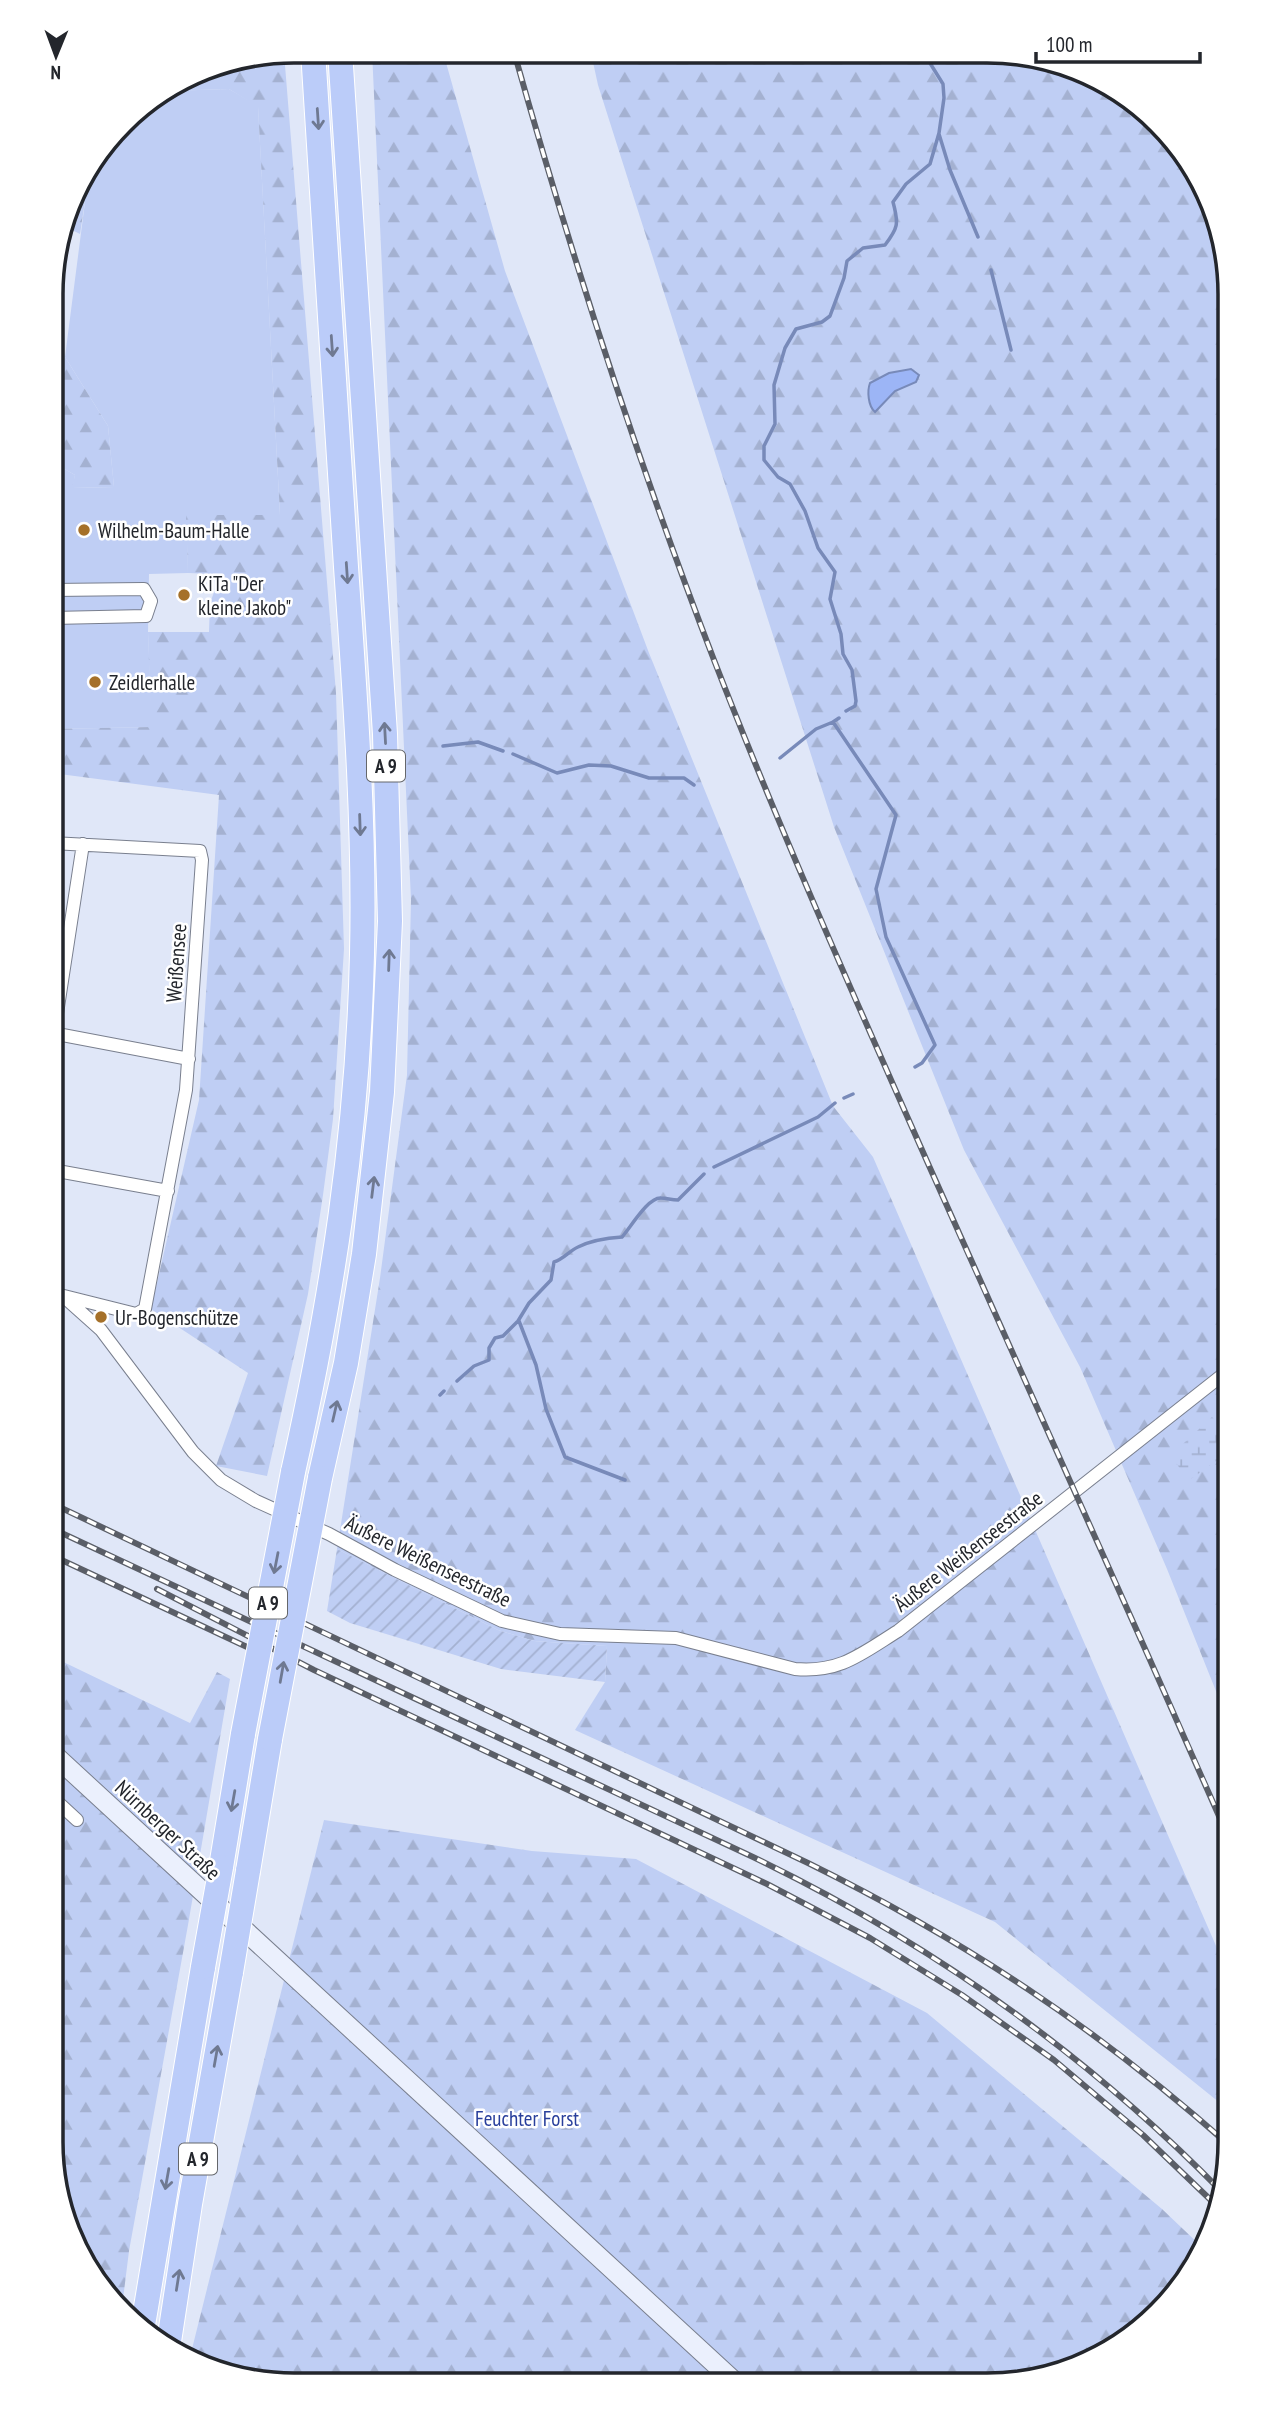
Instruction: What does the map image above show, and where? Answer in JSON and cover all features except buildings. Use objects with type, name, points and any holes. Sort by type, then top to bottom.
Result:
[{"type":"highway","name":"A 9","points":[[144,2318],[243,1734],[293,1472],[317,1363],[337,1255],[350,1159],[362,953],[357,738],[314,63]]},
{"type":"highway","name":"A 9","points":[[170,2336],[270,1739],[320,1478],[346,1363],[366,1241],[382,1092],[390,921],[385,734],[341,63]]},
{"type":"main road","name":"Nürnberger Straße","points":[[63,1763],[725,2373]]},
{"type":"street","points":[[63,590],[144,589],[151,601],[146,616],[63,618]]},
{"type":"street","name":"Weißensee","points":[[63,843],[200,851],[202,860],[189,1059]]},
{"type":"street","points":[[63,970],[83,844]]},
{"type":"street","points":[[63,1035],[189,1059],[186,1090],[145,1309],[136,1314],[63,1296]]},
{"type":"street","points":[[63,1172],[168,1191]]},
{"type":"street","name":"Äußere Weißenseestraße","points":[[63,1300],[101,1330],[194,1452],[221,1480],[256,1501],[502,1621],[560,1634],[676,1638],[794,1669],[813,1670],[846,1663],[898,1631],[1218,1378]]},
{"type":"street","points":[[63,1808],[77,1821]]},
{"type":"green space","points":[[373,63],[446,63],[505,271],[649,653],[833,1106],[873,1157],[1218,1950],[1218,2101],[995,1922],[575,1730],[605,1682],[607,1646],[534,1641],[498,1630],[337,1549],[380,1278],[407,1075],[411,900]]},
{"type":"green space","points":[[593,63],[1002,63],[1032,67],[1089,87],[1139,120],[1161,142],[1179,166],[1206,220],[1218,279],[1218,1696],[1167,1569],[1080,1367],[964,1150],[834,827]]},
{"type":"green space","points":[[285,64],[336,693],[344,949],[333,1119],[323,1195],[308,1294],[267,1476],[216,1466],[248,1373],[151,1309],[199,1100],[219,795],[63,774],[63,729],[151,727],[148,632],[209,632],[210,603],[216,587],[213,574],[188,573],[186,515],[280,515],[258,107],[229,89],[186,90],[234,71]]},
{"type":"green space","points":[[229,89],[258,106],[280,515],[187,515],[188,573],[149,574],[148,632],[152,727],[63,729],[63,468],[75,475],[73,488],[114,487],[108,426],[65,357],[84,198],[111,153],[131,131],[166,102],[186,90]]},
{"type":"green space","points":[[85,198],[85,201],[80,234],[72,230]]},
{"type":"green space","points":[[63,347],[65,357],[108,426],[114,487],[72,488],[75,475],[63,468]]},
{"type":"green space","points":[[1212,1417],[1218,1424],[1218,1460],[1188,1481],[1171,1455]]},
{"type":"green space","points":[[337,1549],[498,1630],[534,1641],[607,1646],[605,1682],[501,1669],[350,1623],[327,1611]]},
{"type":"green space","points":[[63,1662],[190,1723],[217,1672],[230,1679],[129,2251],[123,2297],[102,2270],[87,2244],[75,2216],[65,2172]]},
{"type":"green space","name":"Feuchter Forst","points":[[324,1820],[532,1851],[636,1859],[927,2013],[1162,2209],[1195,2241],[1170,2283],[1139,2316],[1115,2334],[1061,2361],[1017,2371],[294,2373],[234,2365],[192,2349]]},
{"type":"water","points":[[911,369],[919,375],[916,382],[895,391],[875,412],[869,398],[870,383],[889,373]]},
{"type":"waterway","points":[[846,711],[855,706],[856,701],[852,670],[843,654],[841,634],[830,599],[835,572],[818,548],[805,511],[790,484],[778,477],[764,460],[764,446],[775,424],[774,385],[785,348],[796,329],[822,322],[830,316],[844,278],[847,261],[863,248],[885,245],[896,225],[893,202],[906,184],[930,164],[939,133],[944,98],[943,84],[930,63]]},
{"type":"waterway","points":[[939,134],[950,170],[978,237]]},
{"type":"waterway","points":[[991,270],[1011,350]]},
{"type":"waterway","points":[[780,758],[816,729],[839,718]]},
{"type":"waterway","points":[[833,722],[896,815],[876,889],[886,937],[935,1045],[922,1063],[915,1067]]},
{"type":"waterway","points":[[443,746],[478,742],[503,751]]},
{"type":"waterway","points":[[513,754],[557,773],[589,765],[611,766],[649,778],[684,778],[694,785]]},
{"type":"waterway","points":[[844,1098],[853,1094]]},
{"type":"waterway","points":[[714,1167],[818,1117],[835,1103]]},
{"type":"waterway","points":[[457,1381],[474,1366],[489,1360],[489,1348],[495,1338],[503,1336],[518,1321],[529,1303],[551,1280],[554,1262],[589,1243],[622,1237],[651,1202],[661,1198],[678,1200],[704,1174]]},
{"type":"waterway","points":[[519,1321],[536,1365],[546,1409],[565,1457],[625,1480]]},
{"type":"waterway","points":[[440,1395],[444,1391]]},
{"type":"railway","points":[[517,63],[582,282],[632,434],[739,723],[871,1035],[1218,1814]]},
{"type":"railway","points":[[63,1509],[866,1893],[976,1956],[1080,2025],[1218,2136]]},
{"type":"railway","points":[[63,1534],[753,1857],[881,1925],[1002,2004],[1060,2048],[1116,2093],[1214,2184]]},
{"type":"railway","points":[[63,1561],[247,1647]]},
{"type":"railway","points":[[157,1589],[314,1670],[767,1884],[870,1938],[962,1995],[1054,2060],[1143,2135],[1210,2200]]},
{"type":"place","name":"Wilhelm-Baum-Halle","points":[[84,530]]},
{"type":"place","name":"KiTa \"Der kleine Jakob\"","points":[[184,595]]},
{"type":"place","name":"Zeidlerhalle","points":[[95,682]]},
{"type":"place","name":"Ur-Bogenschütze","points":[[101,1317]]}]
